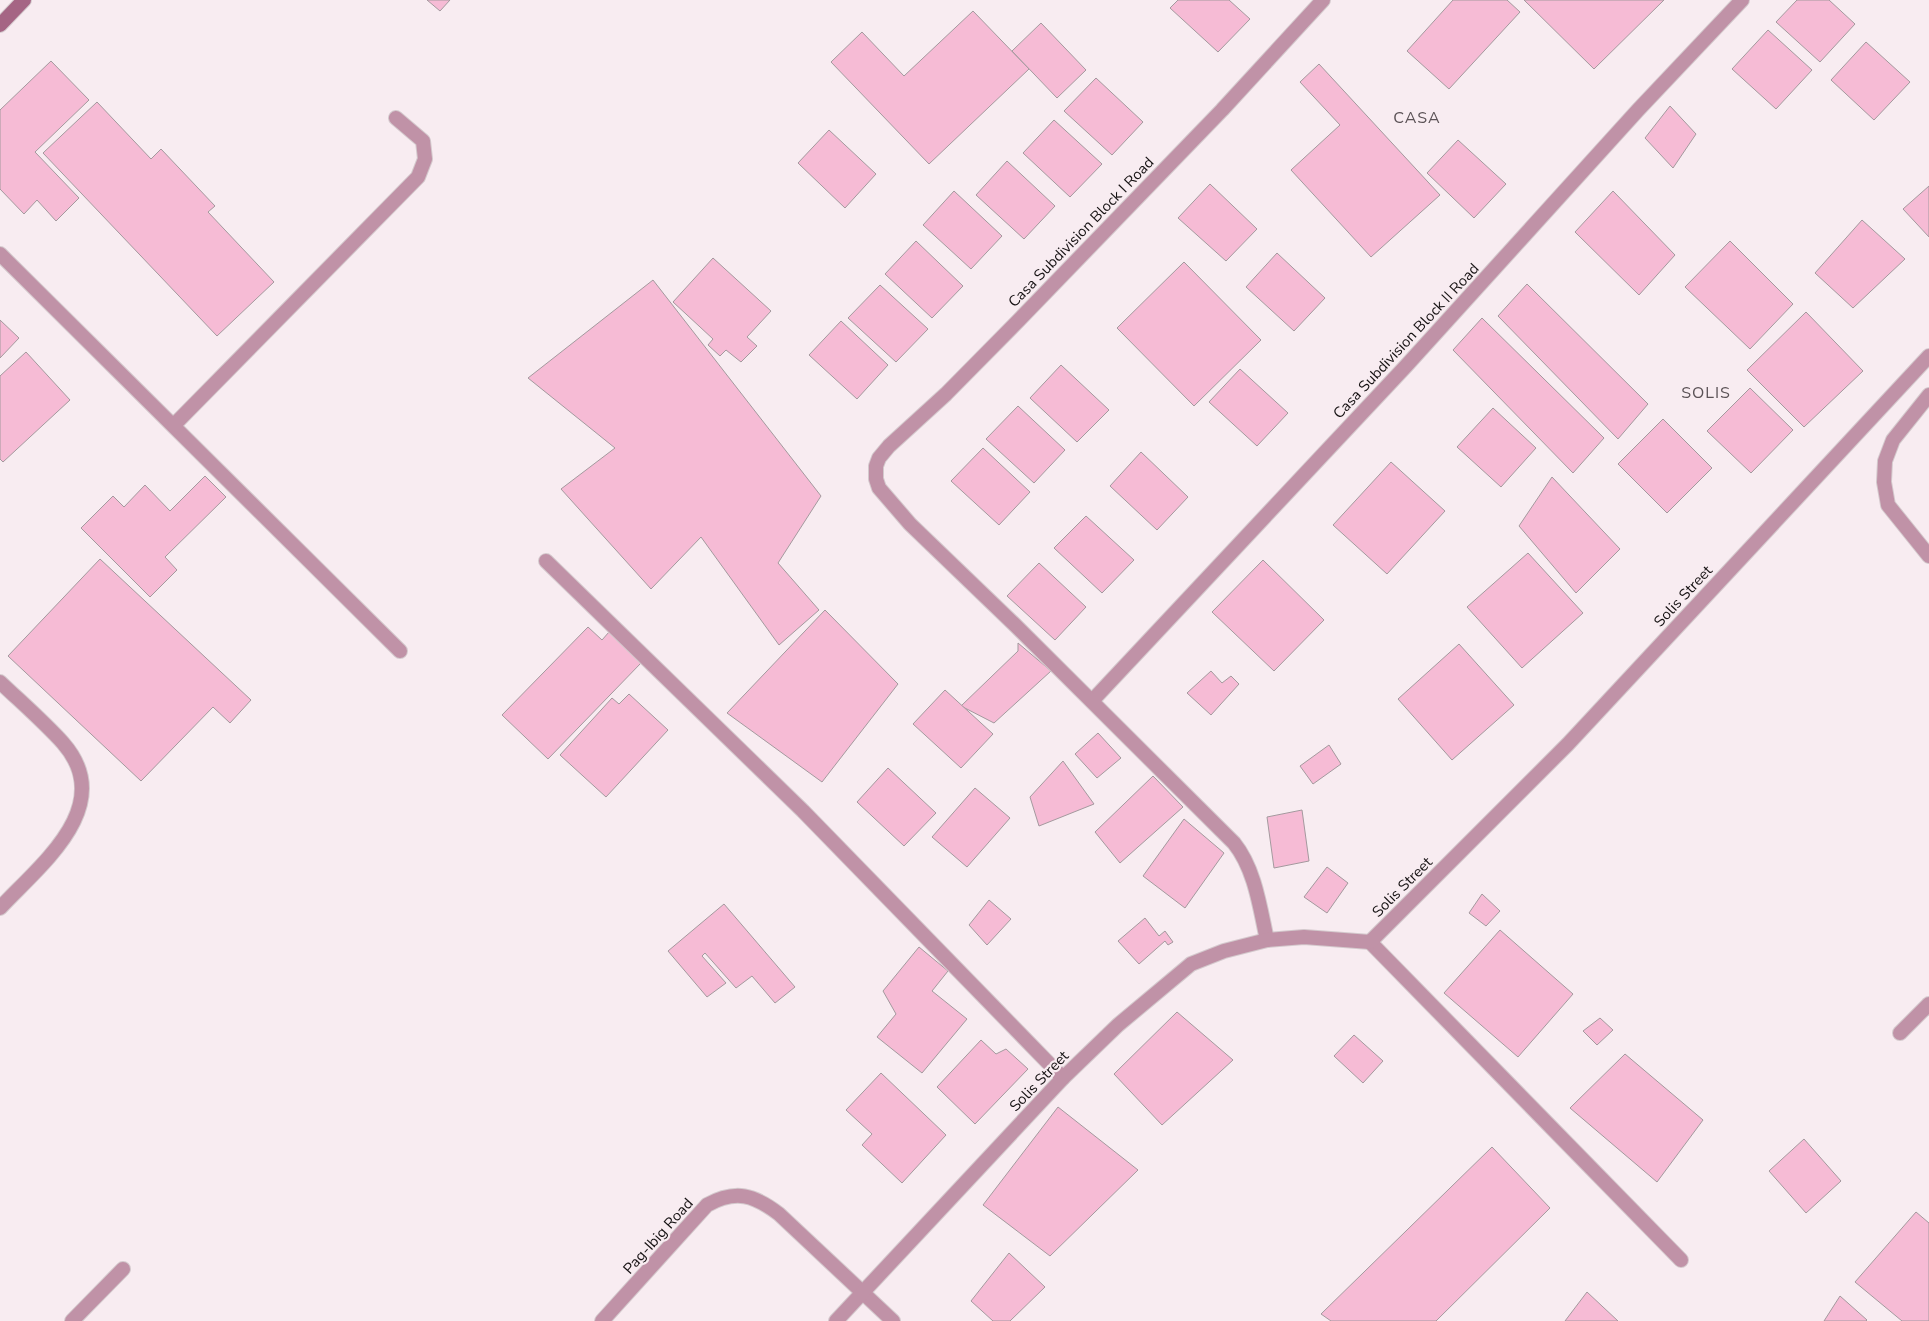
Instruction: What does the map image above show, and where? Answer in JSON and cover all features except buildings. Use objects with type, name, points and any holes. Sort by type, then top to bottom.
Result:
[{"type":"main road","points":[[0,25],[24,0]]},
{"type":"street","name":"Casa Subdivision Block I Road","points":[[1092,701],[916,530],[879,488],[876,479],[878,458],[946,394],[1019,320],[1222,110],[1323,0]]},
{"type":"street","name":"Casa Subdivision Block II Road","points":[[1092,701],[1406,366],[1638,110],[1742,0]]},
{"type":"street","points":[[174,425],[418,177],[425,159],[423,141],[396,118]]},
{"type":"street","points":[[0,254],[400,651]]},
{"type":"street","name":"Solis Street","points":[[836,1321],[1064,1078],[1118,1025],[1191,964],[1224,951],[1267,940],[1304,937],[1370,942],[1568,744],[1929,356]]},
{"type":"street","points":[[1929,395],[1911,415],[1893,440],[1885,461],[1884,482],[1888,505],[1929,556]]},
{"type":"street","points":[[546,561],[803,811],[1064,1078]]},
{"type":"street","points":[[0,682],[64,744],[78,768],[82,791],[80,809],[71,830],[0,908]]},
{"type":"street","points":[[1092,701],[1240,851],[1257,896],[1267,940]]},
{"type":"street","points":[[1370,942],[1681,1260]]},
{"type":"street","points":[[1900,1033],[1929,1004]]},
{"type":"street","name":"Pag-Ibig Road","points":[[602,1321],[708,1205],[723,1196],[743,1196],[765,1203],[780,1214],[862,1294],[893,1321]]},
{"type":"street","points":[[72,1321],[123,1269]]},
{"type":"district","name":"CASA","points":[[1417,117]]},
{"type":"district","name":"SOLIS","points":[[1706,392]]}]
